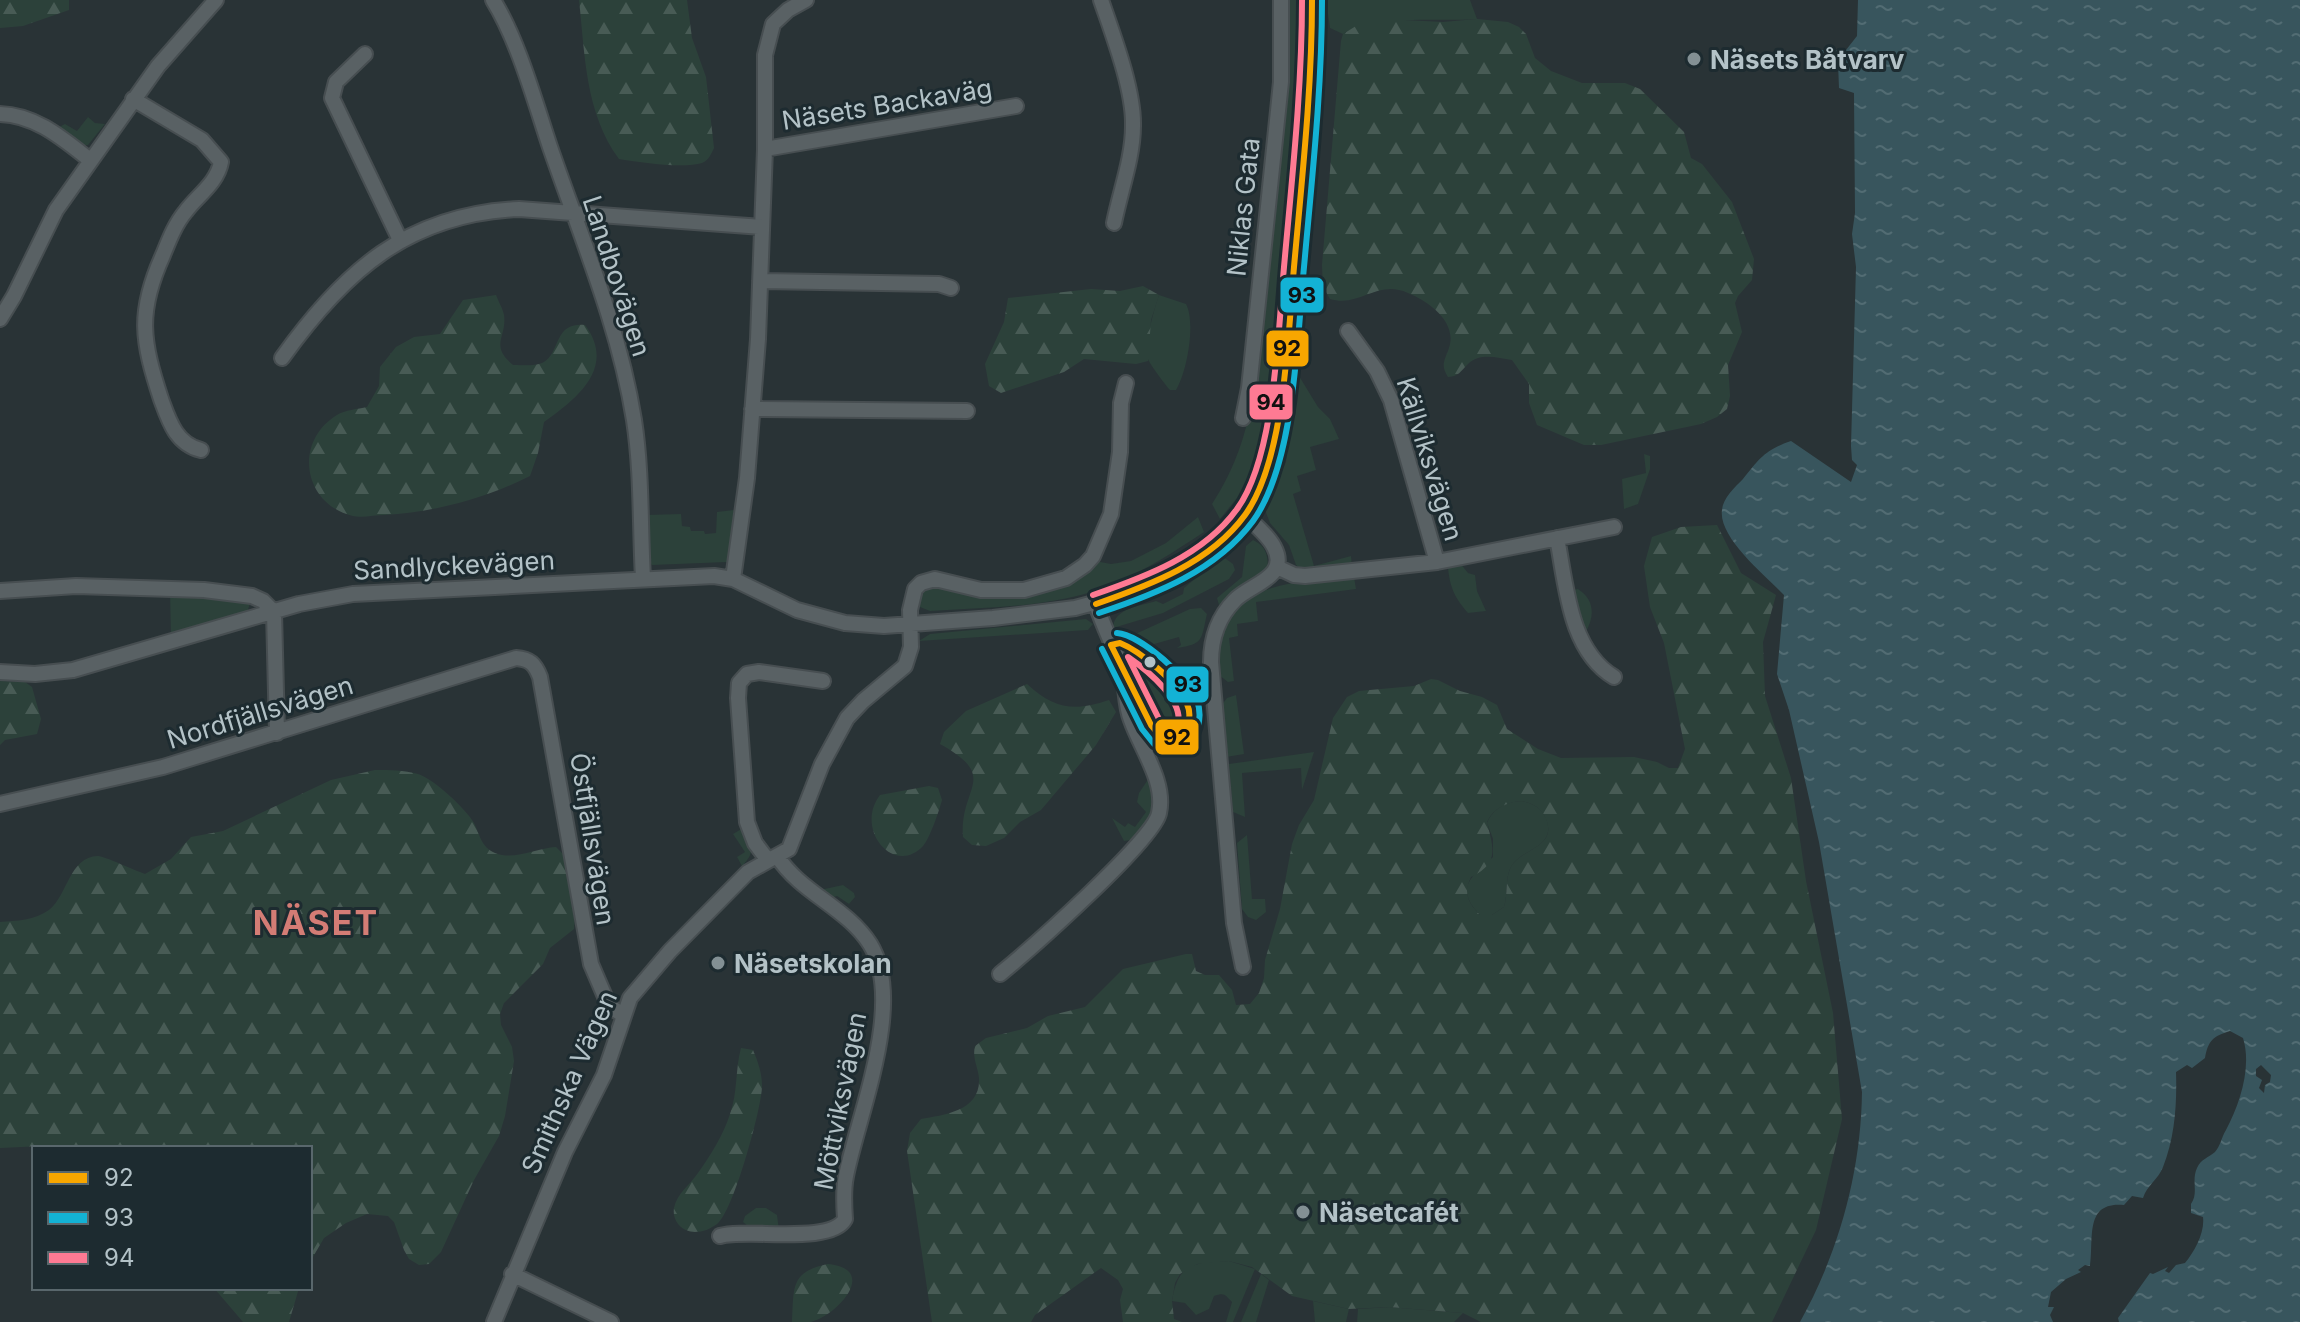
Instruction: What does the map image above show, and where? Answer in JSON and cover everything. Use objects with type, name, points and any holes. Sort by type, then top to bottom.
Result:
[{"type":"street","points":[[0,319],[56,210],[158,66],[216,0]]},
{"type":"street","name":"Landbovägen","points":[[493,0],[516,50],[612,331],[634,420],[643,578]]},
{"type":"street","name":"Näsets Backaväg","points":[[733,579],[747,478],[760,281],[765,55],[769,33],[780,16],[806,0]]},
{"type":"street","points":[[1101,0],[1133,116],[1132,141],[1114,223]]},
{"type":"street","name":"Niklas Gata","points":[[1243,418],[1249,388],[1281,82],[1281,0]]},
{"type":"street","points":[[1243,967],[1234,923],[1211,648],[1218,624],[1226,611],[1237,598],[1271,576],[1277,567],[1274,545],[1245,515],[1266,472],[1276,430],[1290,316],[1313,48],[1312,0]]},
{"type":"street","points":[[365,54],[336,82],[332,98],[400,240]]},
{"type":"street","points":[[133,99],[202,140],[221,162],[213,182],[186,211],[175,229],[154,274],[145,309],[146,347],[167,415],[183,442],[201,450]]},
{"type":"street","name":"Näsets Backaväg","points":[[765,149],[1016,106]]},
{"type":"street","points":[[0,114],[27,119],[47,128],[90,160]]},
{"type":"street","points":[[282,358],[353,276],[400,240],[435,225],[484,212],[519,209],[762,227]]},
{"type":"street","points":[[760,281],[939,284],[951,288]]},
{"type":"street","name":"Källviksvägen","points":[[1348,331],[1377,371],[1391,400],[1437,562]]},
{"type":"street","name":"Smithska Vägen","points":[[494,1322],[565,1152],[604,1075],[623,1015],[636,989],[748,872],[789,849],[811,790],[847,718],[905,666],[911,647],[913,593],[921,583],[941,580],[981,590],[1024,590],[1066,578],[1085,565],[1101,540],[1111,514],[1120,452],[1121,403],[1126,383]]},
{"type":"street","points":[[752,409],[967,411]]},
{"type":"street","name":"Sandlyckevägen","points":[[0,672],[35,674],[82,668],[315,600],[353,594],[714,576],[733,579],[775,601],[824,618],[884,626],[1030,615],[1096,604],[1173,574],[1199,557],[1245,515]]},
{"type":"street","name":"Källviksvägen","points":[[1277,567],[1294,575],[1305,576],[1437,562],[1614,527]]},
{"type":"street","points":[[1557,538],[1580,636],[1596,664],[1614,677]]},
{"type":"street","points":[[0,591],[76,586],[204,590],[252,596],[263,601],[274,612],[277,733]]},
{"type":"street","points":[[1000,974],[1033,947],[1125,857],[1156,822],[1159,813],[1157,785],[1126,706],[1122,668],[1096,604]]},
{"type":"street","name":"Nordfjällsvägen","points":[[0,804],[163,767],[516,658],[532,662]]},
{"type":"street","name":"Östfjällsvägen","points":[[532,662],[540,677],[586,947],[609,1006],[623,1015]]},
{"type":"street","points":[[772,858],[755,843],[747,822],[739,683],[747,674],[759,672],[823,681]]},
{"type":"street","name":"Möttviksvägen","points":[[720,1236],[732,1233],[791,1235],[833,1230],[842,1224],[845,1219],[846,1177],[860,1129],[882,1025],[881,976],[869,943],[839,912],[772,858]]},
{"type":"street","points":[[512,1274],[611,1322]]},
{"type":"green space","points":[[0,0],[69,0],[69,10],[23,26],[0,28]]},
{"type":"green space","points":[[579,0],[687,0],[692,38],[706,77],[714,148],[710,157],[694,165],[619,159],[599,122],[593,103],[585,62]]},
{"type":"green space","points":[[1286,0],[1303,0],[1305,64],[1285,301],[1276,367],[1256,461],[1237,498],[1220,519],[1212,504],[1239,449],[1254,389]]},
{"type":"green space","points":[[1326,0],[1470,0],[1477,19],[1389,21],[1343,34],[1330,28]]},
{"type":"green space","points":[[1384,19],[1508,22],[1526,34],[1535,58],[1551,71],[1582,83],[1625,83],[1640,89],[1684,132],[1691,158],[1702,164],[1732,202],[1754,259],[1752,280],[1735,303],[1742,332],[1728,365],[1730,396],[1727,409],[1701,424],[1601,445],[1584,445],[1537,425],[1529,403],[1529,384],[1512,360],[1478,358],[1457,375],[1448,377],[1444,366],[1451,338],[1449,330],[1439,314],[1424,301],[1408,293],[1387,289],[1350,300],[1330,299],[1323,287],[1322,265],[1341,41],[1343,34],[1356,26]]},
{"type":"green space","points":[[88,117],[95,123],[105,124],[88,145],[80,145],[59,127],[65,124],[77,131]]},
{"type":"green space","points":[[1143,286],[1159,295],[1151,320],[1148,361],[1136,364],[1084,359],[1064,372],[1001,393],[989,386],[985,364],[1004,322],[1008,298],[1091,289],[1120,291]]},
{"type":"green space","points":[[496,295],[504,315],[500,346],[513,365],[536,365],[546,360],[562,334],[574,325],[585,325],[594,341],[597,355],[595,369],[579,393],[544,422],[530,476],[477,498],[422,511],[360,517],[336,509],[323,499],[314,486],[310,456],[314,440],[323,427],[340,413],[367,407],[379,386],[380,367],[396,347],[414,337],[440,334],[463,300]]},
{"type":"green space","points":[[1159,295],[1186,304],[1189,312],[1189,347],[1184,372],[1176,390],[1170,390],[1148,359],[1148,336]]},
{"type":"green space","points":[[1294,372],[1330,419],[1339,439],[1310,447],[1316,470],[1297,476],[1301,491],[1293,494],[1314,566],[1351,556],[1352,566],[1302,570],[1296,565],[1289,545],[1270,523],[1265,510],[1286,462]]},
{"type":"green space","points":[[1644,454],[1650,456],[1650,469],[1638,504],[1624,509],[1622,479],[1646,473]]},
{"type":"green space","points":[[734,510],[731,556],[727,562],[652,565],[647,559],[646,515],[681,514],[682,526],[690,527],[691,531],[704,531],[705,534],[716,533],[717,512]]},
{"type":"green space","points":[[1198,517],[1204,532],[1137,573],[1092,592],[1023,605],[930,611],[920,607],[917,601],[920,589],[935,584],[1010,597],[1095,561],[1111,564],[1131,561],[1166,543]]},
{"type":"green space","points":[[1717,525],[1741,573],[1776,595],[1763,642],[1765,696],[1791,778],[1806,881],[1833,1013],[1842,1119],[1816,1230],[1772,1322],[1481,1322],[1463,1313],[1389,1307],[1349,1309],[1292,1296],[1252,1267],[1229,1261],[1197,1264],[1180,1274],[1172,1301],[1174,1319],[1182,1322],[1123,1322],[1120,1300],[1123,1289],[1118,1280],[1101,1268],[1035,1315],[1031,1322],[932,1322],[907,1151],[910,1133],[921,1119],[959,1109],[974,1098],[979,1078],[975,1046],[986,1038],[1027,1028],[1048,1016],[1085,1007],[1123,969],[1192,954],[1196,971],[1219,975],[1232,990],[1236,1005],[1250,1004],[1259,993],[1264,978],[1265,960],[1280,909],[1292,844],[1314,800],[1333,718],[1347,697],[1359,691],[1414,686],[1431,679],[1438,680],[1497,705],[1507,729],[1538,749],[1561,758],[1634,757],[1678,768],[1685,749],[1664,643],[1650,607],[1644,566],[1652,537],[1681,527]],"holes":[[[1522,801],[1542,812],[1546,819],[1547,837],[1510,869],[1504,907],[1492,915],[1480,915],[1470,902],[1467,888],[1471,877],[1487,866],[1492,854],[1487,822],[1501,807]]]},
{"type":"green space","points":[[1253,540],[1265,552],[1268,569],[1219,605],[1217,598],[1242,577],[1246,546]]},
{"type":"green space","points":[[1222,556],[1233,564],[1235,570],[1229,579],[1163,613],[1113,628],[1118,616],[1129,609],[1156,601],[1163,604],[1183,594],[1184,588]]},
{"type":"green space","points":[[1460,563],[1468,573],[1475,575],[1477,591],[1486,611],[1468,613],[1456,597],[1448,568]]},
{"type":"green space","points":[[1354,577],[1356,589],[1256,602],[1258,621],[1237,624],[1238,636],[1229,638],[1234,681],[1228,682],[1219,675],[1217,656],[1223,631],[1236,610],[1249,599],[1281,585]]},
{"type":"green space","points":[[1578,589],[1588,598],[1592,609],[1585,633],[1582,632],[1573,590]]},
{"type":"green space","points":[[170,591],[246,600],[250,604],[247,612],[171,636]]},
{"type":"green space","points":[[1201,608],[1207,614],[1204,630],[1200,639],[1192,645],[1177,648],[1181,645],[1179,637],[1147,646],[1131,636],[1190,609]]},
{"type":"green space","points":[[1086,619],[1093,624],[1088,630],[919,641],[930,634]]},
{"type":"green space","points":[[1130,660],[1177,706],[1183,720],[1178,730],[1163,730],[1157,724],[1128,662]]},
{"type":"green space","points":[[0,681],[25,682],[32,687],[41,719],[37,734],[5,740],[0,745]]},
{"type":"green space","points":[[1027,684],[1046,699],[1065,706],[1085,706],[1109,700],[1116,712],[1096,745],[1041,810],[1020,822],[1004,838],[986,846],[972,845],[963,837],[963,820],[973,775],[969,766],[940,744],[944,732],[966,711]]},
{"type":"green space","points":[[1236,695],[1244,754],[1226,757],[1221,706],[1227,698]]},
{"type":"green space","points":[[1314,752],[1302,790],[1301,768],[1242,773],[1245,817],[1233,812],[1229,764]]},
{"type":"green space","points":[[375,770],[413,773],[425,777],[449,795],[474,823],[484,844],[495,853],[518,855],[556,847],[565,856],[574,929],[550,948],[543,964],[504,1003],[500,1014],[501,1025],[512,1047],[514,1061],[505,1116],[499,1136],[474,1180],[441,1252],[429,1264],[419,1265],[409,1259],[394,1222],[388,1216],[367,1214],[324,1238],[312,1259],[312,1146],[0,1148],[0,922],[32,918],[49,910],[75,870],[88,858],[98,856],[145,874],[171,859],[191,837],[223,831],[331,780]]},
{"type":"green space","points":[[1149,778],[1153,796],[1150,812],[1138,833],[1131,840],[1124,841],[1112,818],[1125,827],[1128,823],[1135,827],[1146,812],[1137,802]]},
{"type":"green space","points":[[929,786],[938,788],[942,800],[926,842],[912,854],[900,856],[890,852],[881,845],[872,822],[873,808],[880,795]]},
{"type":"green space","points":[[1522,801],[1536,806],[1544,814],[1547,836],[1510,869],[1504,907],[1492,915],[1480,915],[1472,906],[1467,890],[1472,877],[1493,857],[1493,839],[1487,823],[1501,807]]},
{"type":"green space","points":[[743,828],[751,852],[742,866],[737,857],[745,852],[733,834]]},
{"type":"green space","points":[[1247,835],[1252,899],[1265,899],[1266,912],[1256,920],[1248,917],[1242,909],[1237,843]]},
{"type":"green space","points":[[843,885],[854,893],[855,897],[849,904],[837,896],[831,898],[820,890]]},
{"type":"green space","points":[[741,1048],[753,1050],[761,1077],[761,1098],[752,1136],[724,1216],[709,1229],[690,1232],[676,1221],[674,1208],[681,1193],[712,1152],[727,1122],[734,1098]]},
{"type":"green space","points":[[756,1208],[766,1208],[777,1215],[779,1230],[755,1229],[743,1222],[745,1216]]},
{"type":"green space","points":[[1229,1261],[1255,1269],[1233,1322],[1226,1322],[1232,1302],[1224,1295],[1214,1296],[1209,1309],[1196,1315],[1185,1303],[1172,1301],[1179,1279],[1190,1267]]},
{"type":"green space","points":[[828,1264],[851,1274],[849,1292],[822,1318],[811,1322],[792,1322],[796,1283],[807,1272]]},
{"type":"green space","points":[[1261,1274],[1269,1280],[1256,1322],[1241,1322]]},
{"type":"green space","points":[[216,1290],[298,1290],[289,1322],[243,1322]]},
{"type":"green space","points":[[1313,1301],[1349,1309],[1346,1322],[1315,1322]]},
{"type":"green space","points":[[1389,1307],[1463,1313],[1454,1322],[1357,1322],[1358,1309]]},
{"type":"water","points":[[1858,0],[2300,0],[2300,1322],[2119,1322],[2118,1318],[2150,1273],[2168,1267],[2165,1271],[2169,1273],[2176,1265],[2185,1263],[2198,1241],[2203,1217],[2191,1213],[2195,1173],[2218,1147],[2236,1109],[2245,1073],[2243,1038],[2230,1031],[2212,1040],[2205,1058],[2192,1068],[2187,1065],[2176,1072],[2173,1132],[2161,1172],[2143,1198],[2132,1196],[2124,1205],[2111,1205],[2097,1215],[2092,1233],[2090,1266],[2085,1265],[2078,1270],[2081,1272],[2066,1279],[2051,1292],[2048,1307],[2054,1307],[2050,1315],[2053,1322],[1800,1322],[1826,1268],[1845,1211],[1857,1152],[1862,1092],[1819,842],[1789,710],[1777,674],[1784,595],[1735,544],[1723,521],[1722,510],[1730,493],[1759,460],[1769,451],[1791,441],[1851,482],[1857,465],[1852,460],[1851,446],[1856,267],[1852,234],[1855,213],[1854,93],[1839,88],[1838,62],[1824,62],[1823,57],[1819,57],[1819,50],[1846,50],[1857,36]],"holes":[[[2261,1065],[2271,1075],[2270,1082],[2265,1085],[2264,1093],[2259,1088],[2262,1080],[2256,1076],[2256,1069]]]},
{"type":"transit line","name":"94","points":[[1093,595],[1172,563],[1207,540],[1237,509],[1260,458],[1277,358],[1298,100],[1302,0]]},
{"type":"transit line","name":"92","points":[[1096,604],[1158,580],[1215,546],[1245,515],[1269,463],[1286,361],[1308,100],[1312,0]]},
{"type":"transit line","name":"93","points":[[1099,613],[1184,579],[1221,554],[1253,521],[1278,467],[1296,363],[1318,100],[1322,0]]},
{"type":"transit line","name":"93","points":[[1102,649],[1142,729],[1154,744],[1175,748],[1190,742],[1199,717],[1199,706],[1193,691],[1175,670],[1151,650],[1139,641],[1117,633]]},
{"type":"transit line","name":"92","points":[[1120,643],[1158,669],[1183,696],[1190,716],[1183,735],[1161,737],[1151,725],[1111,645],[1120,643]]},
{"type":"transit line","name":"94","points":[[1128,657],[1171,697],[1179,717],[1177,727],[1166,727],[1159,719],[1128,657]]},
{"type":"place","name":"Näsets Båtvarv","points":[[1694,59]]},
{"type":"place","name":"Näsetskolan","points":[[718,963]]},
{"type":"place","name":"Näsetcafét","points":[[1303,1212]]},
{"type":"district","name":"NÄSET","points":[[316,922]]}]
